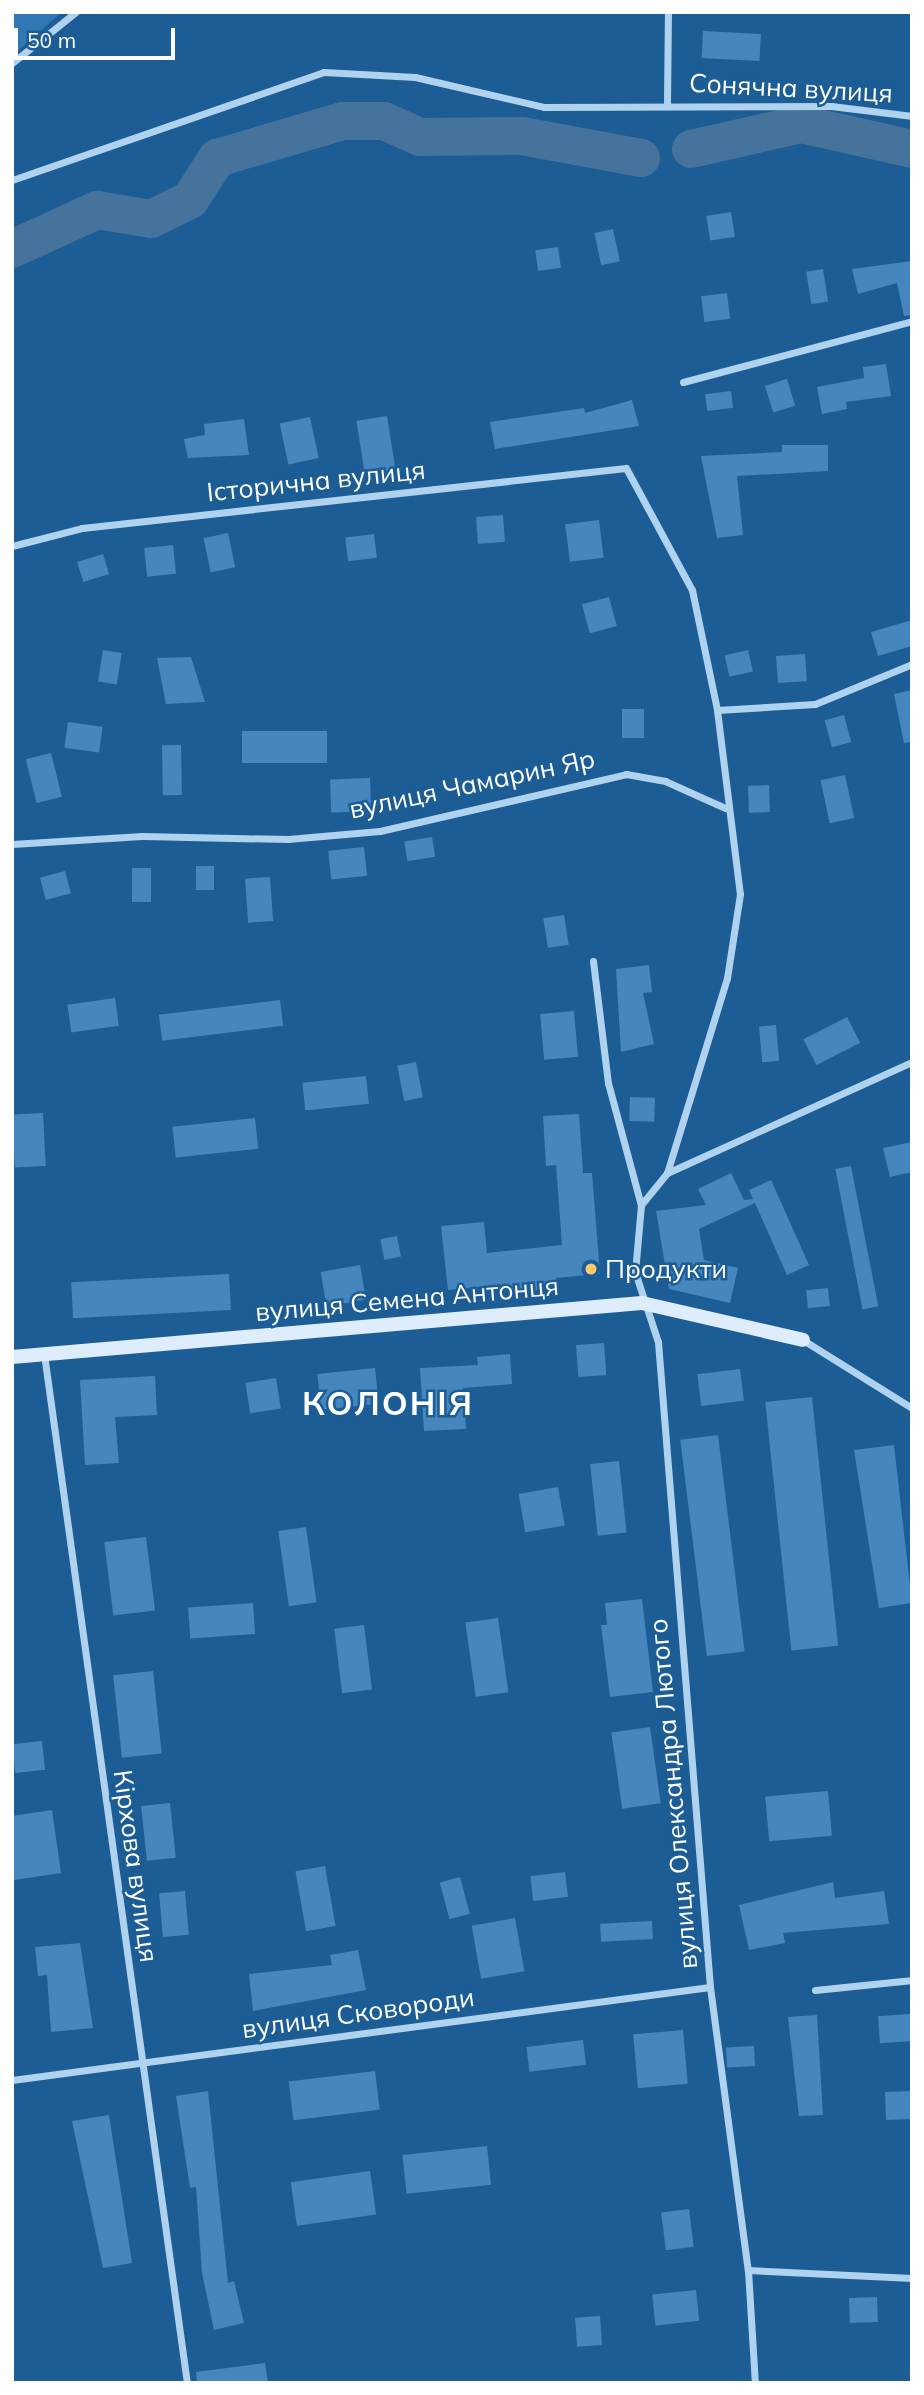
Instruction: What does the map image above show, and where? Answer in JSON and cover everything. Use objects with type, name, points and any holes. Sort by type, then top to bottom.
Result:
[{"type":"street","points":[[12,63],[76,12]]},
{"type":"street","points":[[667,103],[668,12]]},
{"type":"street","name":"Сонячна вулиця","points":[[12,180],[324,72],[415,77],[544,107],[667,103],[831,106],[912,116]]},
{"type":"street","points":[[683,382],[912,321]]},
{"type":"street","name":"Історична вулиця","points":[[12,546],[82,528],[626,468],[692,590],[717,710]]},
{"type":"street","points":[[641,1205],[667,1173],[727,978],[740,894],[725,808],[717,710],[815,704],[912,664]]},
{"type":"street","name":"вулиця Чамарин Яр","points":[[12,844],[142,836],[288,839],[380,831],[626,774],[665,780],[725,808]]},
{"type":"street","name":"вулиця Олександра Лютого","points":[[593,961],[608,1083],[641,1205],[635,1272],[642,1303],[658,1342],[710,1987],[748,2270],[755,2383]]},
{"type":"street","points":[[667,1173],[912,1062]]},
{"type":"street","name":"вулиця Семена Антонця","points":[[12,1357],[642,1303],[803,1340]]},
{"type":"street","points":[[803,1340],[912,1408]]},
{"type":"street","name":"Кірхова вулиця","points":[[44,1354],[187,2383]]},
{"type":"street","points":[[815,1990],[912,1980]]},
{"type":"street","name":"вулиця Сковороди","points":[[12,2080],[710,1987]]},
{"type":"street","points":[[748,2270],[912,2278]]},
{"type":"shaded area","points":[[12,12],[62,12],[12,56]]},
{"type":"building","points":[[703,31],[761,34],[760,61],[702,58]]},
{"type":"building","points":[[731,212],[735,237],[710,241],[706,216]]},
{"type":"building","points":[[613,229],[620,261],[601,265],[594,233]]},
{"type":"building","points":[[558,247],[561,268],[538,271],[535,250]]},
{"type":"building","points":[[912,261],[912,315],[904,316],[897,283],[858,294],[852,269]]},
{"type":"building","points":[[823,269],[828,302],[811,304],[806,272]]},
{"type":"building","points":[[727,293],[730,319],[704,322],[701,296]]},
{"type":"building","points":[[886,364],[891,396],[846,402],[847,409],[822,414],[817,387],[864,378],[863,367]]},
{"type":"building","points":[[787,379],[795,406],[773,413],[765,386]]},
{"type":"building","points":[[731,391],[733,408],[707,411],[705,394]]},
{"type":"building","points":[[632,400],[639,426],[495,449],[490,422],[584,408],[585,413]]},
{"type":"building","points":[[387,416],[395,469],[365,474],[356,421]]},
{"type":"building","points":[[310,417],[319,458],[288,465],[280,423]]},
{"type":"building","points":[[244,419],[249,455],[188,458],[184,439],[205,435],[204,424]]},
{"type":"building","points":[[782,445],[828,445],[828,471],[737,476],[743,535],[717,538],[701,456],[782,452]]},
{"type":"building","points":[[503,515],[505,542],[478,544],[476,517]]},
{"type":"building","points":[[599,520],[604,558],[570,562],[565,524]]},
{"type":"building","points":[[228,533],[235,567],[211,572],[204,538]]},
{"type":"building","points":[[374,534],[377,558],[348,561],[345,538]]},
{"type":"building","points":[[173,545],[176,574],[147,577],[144,548]]},
{"type":"building","points":[[103,554],[109,574],[83,582],[77,562]]},
{"type":"building","points":[[609,597],[617,626],[590,633],[582,604]]},
{"type":"building","points":[[912,620],[912,646],[878,656],[871,632]]},
{"type":"building","points":[[103,650],[122,653],[117,685],[98,682]]},
{"type":"building","points":[[748,650],[753,671],[730,677],[725,655]]},
{"type":"building","points":[[805,654],[807,681],[778,683],[776,656]]},
{"type":"building","points":[[191,657],[205,702],[166,704],[157,658]]},
{"type":"building","points":[[912,690],[912,742],[904,743],[894,694]]},
{"type":"building","points":[[622,709],[644,709],[644,738],[622,738]]},
{"type":"building","points":[[844,715],[851,742],[832,747],[825,720]]},
{"type":"building","points":[[68,722],[103,727],[99,753],[64,748]]},
{"type":"building","points":[[242,731],[327,731],[327,763],[242,763]]},
{"type":"building","points":[[162,745],[181,745],[182,795],[163,795]]},
{"type":"building","points":[[51,753],[62,797],[37,803],[26,759]]},
{"type":"building","points":[[845,775],[854,818],[830,823],[821,780]]},
{"type":"building","points":[[370,778],[371,811],[331,812],[330,779]]},
{"type":"building","points":[[769,785],[770,812],[749,813],[748,786]]},
{"type":"building","points":[[432,837],[435,857],[407,861],[404,841]]},
{"type":"building","points":[[364,847],[367,876],[331,880],[328,851]]},
{"type":"building","points":[[196,866],[214,866],[214,890],[196,890]]},
{"type":"building","points":[[132,868],[151,868],[151,902],[132,902]]},
{"type":"building","points":[[65,871],[71,893],[46,900],[40,878]]},
{"type":"building","points":[[270,877],[273,921],[248,923],[245,879]]},
{"type":"building","points":[[564,915],[569,945],[548,948],[543,918]]},
{"type":"building","points":[[649,965],[652,992],[643,993],[654,1044],[621,1052],[616,969]]},
{"type":"building","points":[[115,998],[119,1026],[71,1032],[67,1005]]},
{"type":"building","points":[[280,1000],[283,1026],[162,1041],[159,1015]]},
{"type":"building","points":[[574,1011],[578,1057],[544,1060],[540,1014]]},
{"type":"building","points":[[847,1017],[860,1043],[817,1065],[803,1039]]},
{"type":"building","points":[[776,1025],[779,1061],[762,1062],[759,1026]]},
{"type":"building","points":[[416,1062],[423,1097],[404,1101],[397,1066]]},
{"type":"building","points":[[366,1076],[369,1104],[305,1111],[302,1083]]},
{"type":"building","points":[[630,1097],[655,1098],[654,1122],[629,1121]]},
{"type":"building","points":[[43,1113],[46,1166],[15,1168],[12,1115]]},
{"type":"building","points":[[579,1114],[583,1173],[592,1173],[600,1274],[556,1278],[557,1288],[509,1293],[508,1284],[448,1290],[441,1226],[484,1222],[487,1253],[562,1245],[556,1165],[546,1166],[543,1116]]},
{"type":"building","points":[[255,1118],[258,1149],[176,1158],[172,1127]]},
{"type":"building","points":[[912,1142],[912,1172],[890,1177],[883,1148]]},
{"type":"building","points":[[851,1166],[878,1306],[863,1309],[835,1169]]},
{"type":"building","points":[[731,1173],[744,1200],[753,1199],[749,1190],[771,1180],[809,1265],[787,1275],[755,1203],[699,1229],[704,1260],[738,1268],[730,1303],[669,1289],[656,1211],[706,1205],[698,1189]]},
{"type":"building","points":[[397,1236],[401,1257],[384,1260],[380,1239]]},
{"type":"building","points":[[360,1265],[366,1299],[327,1306],[321,1272]]},
{"type":"building","points":[[229,1274],[231,1310],[73,1318],[71,1282]]},
{"type":"building","points":[[828,1288],[830,1306],[808,1308],[806,1290]]},
{"type":"building","points":[[604,1343],[606,1375],[578,1377],[576,1345]]},
{"type":"building","points":[[510,1354],[512,1384],[463,1388],[466,1429],[424,1431],[420,1368],[478,1365],[477,1357]]},
{"type":"building","points":[[375,1368],[379,1404],[321,1410],[317,1374]]},
{"type":"building","points":[[740,1369],[744,1401],[701,1406],[697,1374]]},
{"type":"building","points":[[155,1376],[157,1415],[115,1417],[119,1463],[85,1465],[80,1380]]},
{"type":"building","points":[[276,1378],[281,1409],[250,1413],[245,1383]]},
{"type":"building","points":[[812,1397],[838,1646],[791,1651],[765,1402]]},
{"type":"building","points":[[718,1435],[745,1651],[707,1656],[680,1440]]},
{"type":"building","points":[[894,1445],[912,1603],[879,1608],[854,1450]]},
{"type":"building","points":[[619,1461],[627,1533],[598,1536],[590,1464]]},
{"type":"building","points":[[558,1487],[565,1525],[525,1532],[519,1494]]},
{"type":"building","points":[[306,1527],[317,1602],[289,1606],[278,1531]]},
{"type":"building","points":[[146,1537],[155,1610],[113,1616],[104,1542]]},
{"type":"building","points":[[642,1599],[653,1692],[610,1697],[601,1625],[607,1625],[605,1603]]},
{"type":"building","points":[[253,1603],[255,1634],[190,1638],[188,1608]]},
{"type":"building","points":[[498,1618],[508,1692],[476,1697],[465,1623]]},
{"type":"building","points":[[364,1625],[372,1690],[342,1693],[334,1629]]},
{"type":"building","points":[[153,1671],[162,1754],[122,1758],[113,1675]]},
{"type":"building","points":[[650,1727],[661,1803],[622,1809],[611,1732]]},
{"type":"building","points":[[42,1741],[45,1770],[15,1773],[12,1744]]},
{"type":"building","points":[[828,1791],[832,1836],[769,1841],[765,1796]]},
{"type":"building","points":[[170,1803],[176,1858],[147,1861],[141,1806]]},
{"type":"building","points":[[52,1810],[61,1873],[14,1880],[12,1816]]},
{"type":"building","points":[[325,1866],[336,1926],[306,1931],[295,1871]]},
{"type":"building","points":[[565,1872],[568,1897],[533,1901],[530,1876]]},
{"type":"building","points":[[460,1877],[470,1914],[450,1919],[440,1882]]},
{"type":"building","points":[[833,1882],[835,1898],[884,1891],[889,1924],[783,1933],[785,1943],[749,1950],[739,1905]]},
{"type":"building","points":[[185,1891],[189,1935],[163,1937],[159,1893]]},
{"type":"building","points":[[515,1918],[524,1971],[481,1979],[472,1926]]},
{"type":"building","points":[[652,1921],[653,1939],[601,1942],[600,1924]]},
{"type":"building","points":[[80,1943],[93,2028],[51,2032],[47,1975],[38,1976],[35,1947]]},
{"type":"building","points":[[358,1950],[366,1990],[253,2011],[249,1974],[332,1965],[330,1955]]},
{"type":"building","points":[[910,2014],[912,2041],[880,2043],[878,2016]]},
{"type":"building","points":[[817,2015],[823,2115],[799,2116],[788,2017]]},
{"type":"building","points":[[683,2030],[688,2084],[638,2088],[633,2034]]},
{"type":"building","points":[[583,2040],[586,2065],[529,2072],[526,2047]]},
{"type":"building","points":[[754,2046],[755,2066],[727,2067],[726,2047]]},
{"type":"building","points":[[375,2071],[380,2110],[293,2120],[289,2082]]},
{"type":"building","points":[[208,2091],[228,2283],[234,2281],[244,2323],[214,2330],[202,2273],[196,2187],[190,2188],[176,2096]]},
{"type":"building","points":[[911,2091],[912,2119],[886,2120],[885,2092]]},
{"type":"building","points":[[109,2115],[132,2263],[103,2268],[72,2121]]},
{"type":"building","points":[[487,2146],[491,2185],[407,2194],[402,2155]]},
{"type":"building","points":[[370,2171],[376,2215],[297,2226],[291,2182]]},
{"type":"building","points":[[689,2209],[694,2247],[666,2250],[661,2212]]},
{"type":"building","points":[[696,2290],[699,2321],[655,2325],[652,2295]]},
{"type":"building","points":[[877,2297],[878,2322],[850,2323],[849,2298]]},
{"type":"building","points":[[600,2316],[602,2345],[577,2347],[575,2318]]},
{"type":"building","points":[[265,2363],[268,2383],[197,2383],[196,2372]]},
{"type":"waterway","points":[[12,249],[97,210],[151,219],[190,200],[217,158],[343,121],[384,121],[420,137],[522,136],[641,158]]},
{"type":"waterway","points":[[691,149],[801,124],[912,149]]},
{"type":"place","name":"Продукти","points":[[591,1269]]},
{"type":"district","name":"КОЛОНІЯ","points":[[388,1403]]}]
